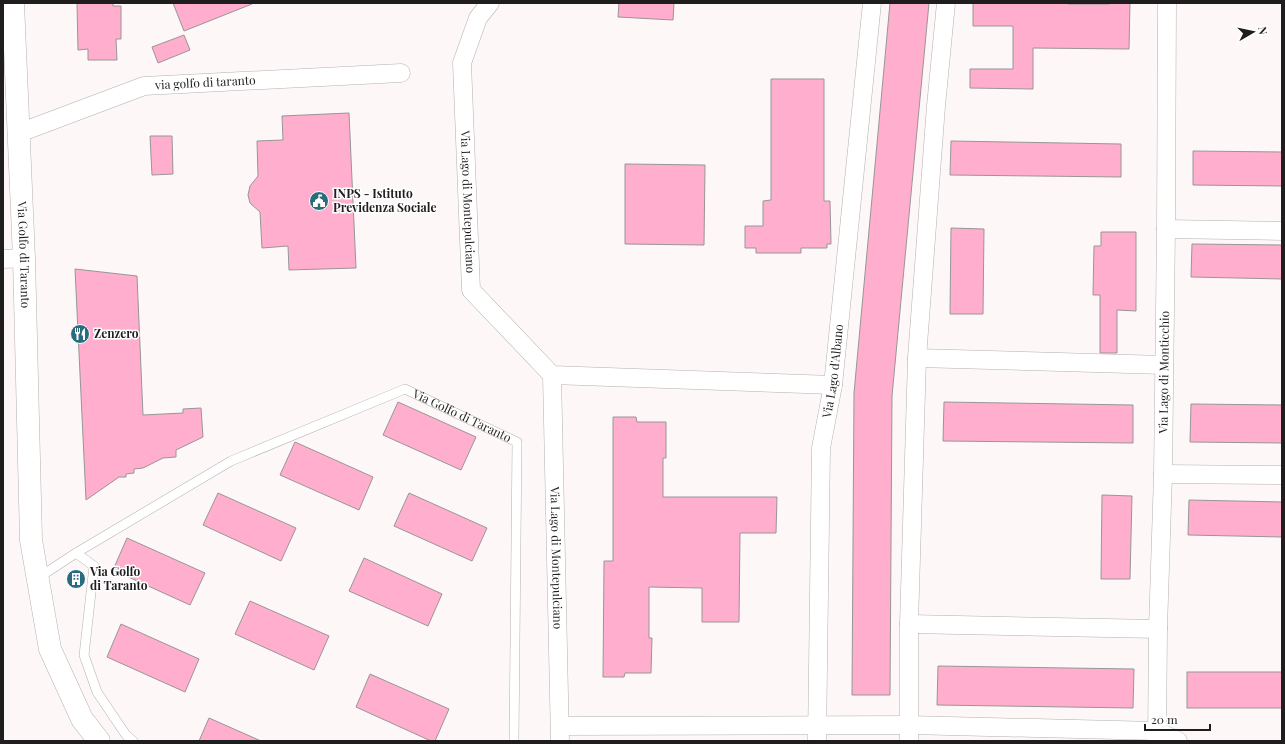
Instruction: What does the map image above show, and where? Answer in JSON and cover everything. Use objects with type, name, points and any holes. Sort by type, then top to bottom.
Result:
[{"type":"street","name":"Via Golfo di Taranto","points":[[13,3],[24,258],[31,540],[50,649],[82,718],[99,741]]},
{"type":"street","name":"Via Lago di Montepulciano","points":[[490,3],[478,18],[462,63],[471,290],[552,375],[560,734]]},
{"type":"street","name":"Via Lago d'Albano","points":[[817,733],[821,448],[833,385],[872,3]]},
{"type":"street","points":[[909,733],[909,624],[917,358],[936,106],[946,3]]},
{"type":"street","name":"Via Lago di Monticchio","points":[[1157,736],[1158,629],[1163,474],[1167,3]]},
{"type":"street","name":"via golfo di taranto","points":[[19,133],[144,86],[401,73]]},
{"type":"street","points":[[1166,229],[1282,231]]},
{"type":"street","points":[[3,259],[24,258]]},
{"type":"street","points":[[917,358],[1164,365]]},
{"type":"street","points":[[552,375],[833,385]]},
{"type":"street","points":[[1163,474],[1282,475]]},
{"type":"street","points":[[909,624],[1158,629]]},
{"type":"street","points":[[560,734],[909,733],[1157,736],[1178,741]]},
{"type":"lane","name":"Via Golfo di Taranto","points":[[37,578],[76,552],[232,460],[405,389],[517,442],[514,741]]},
{"type":"lane","points":[[76,552],[94,566],[84,655],[97,692],[126,735],[133,741]]},
{"type":"building","points":[[77,3],[113,3],[113,6],[121,6],[121,39],[116,39],[117,60],[88,60],[88,49],[78,50]]},
{"type":"building","points":[[173,3],[252,3],[252,4],[184,31]]},
{"type":"building","points":[[619,3],[674,3],[673,20],[618,17]]},
{"type":"building","points":[[890,3],[929,3],[892,396],[890,695],[852,695],[854,393]]},
{"type":"building","points":[[973,3],[1130,3],[1129,49],[1033,48],[1033,89],[970,88],[970,69],[1013,69],[1013,26],[973,26]]},
{"type":"building","points":[[184,35],[190,50],[158,63],[152,47]]},
{"type":"building","points":[[771,79],[824,79],[824,201],[830,201],[831,244],[827,244],[827,248],[801,248],[801,253],[756,253],[756,248],[745,248],[745,226],[763,226],[763,201],[771,200]]},
{"type":"building","points":[[349,113],[356,268],[289,270],[288,246],[262,248],[260,212],[250,203],[248,195],[250,186],[258,176],[257,141],[283,140],[282,116]]},
{"type":"building","points":[[150,136],[172,136],[173,174],[152,175]]},
{"type":"building","points":[[951,141],[1121,144],[1121,177],[950,175]]},
{"type":"building","points":[[1193,151],[1282,152],[1282,186],[1193,185]]},
{"type":"building","points":[[625,164],[705,165],[704,245],[625,244]]},
{"type":"building","points":[[951,228],[984,229],[983,314],[950,314]]},
{"type":"building","points":[[1101,232],[1136,232],[1136,311],[1117,310],[1117,353],[1100,353],[1100,295],[1093,295],[1094,246],[1101,246]]},
{"type":"building","points":[[1192,244],[1282,245],[1282,279],[1191,277]]},
{"type":"building","points":[[75,269],[137,276],[143,415],[183,413],[183,409],[201,408],[203,437],[176,450],[176,457],[163,458],[143,468],[134,469],[134,473],[126,474],[126,477],[119,477],[86,500]]},
{"type":"building","points":[[398,402],[476,437],[461,470],[383,435]]},
{"type":"building","points":[[944,402],[1133,405],[1133,443],[943,441]]},
{"type":"building","points":[[1191,404],[1282,405],[1282,443],[1190,442]]},
{"type":"building","points":[[613,417],[636,417],[637,422],[666,422],[666,458],[663,458],[663,497],[777,497],[776,533],[740,533],[739,622],[702,622],[702,588],[649,587],[649,638],[652,638],[651,673],[625,673],[624,677],[603,677],[604,561],[613,561]]},
{"type":"building","points":[[295,442],[373,477],[359,510],[280,475]]},
{"type":"building","points":[[218,493],[296,528],[281,561],[203,525]]},
{"type":"building","points":[[409,493],[487,528],[472,561],[394,526]]},
{"type":"building","points":[[1102,495],[1132,496],[1130,579],[1101,579]]},
{"type":"building","points":[[1189,500],[1282,502],[1282,537],[1188,535]]},
{"type":"building","points":[[127,538],[205,573],[190,605],[113,570]]},
{"type":"building","points":[[364,558],[442,594],[428,626],[349,591]]},
{"type":"building","points":[[250,601],[329,636],[314,670],[235,634]]},
{"type":"building","points":[[121,624],[199,659],[185,692],[107,657]]},
{"type":"building","points":[[938,666],[1134,669],[1133,708],[937,705]]},
{"type":"building","points":[[1187,672],[1282,672],[1282,708],[1187,708]]},
{"type":"building","points":[[370,674],[449,709],[435,741],[431,741],[356,707]]},
{"type":"building","points":[[209,718],[261,741],[199,741]]},
{"type":"place","name":"INPS - Istituto Previdenza Sociale","points":[[319,201]]},
{"type":"place","name":"Zenzero","points":[[80,334]]},
{"type":"place","name":"Via Golfo di Taranto","points":[[76,579]]}]
